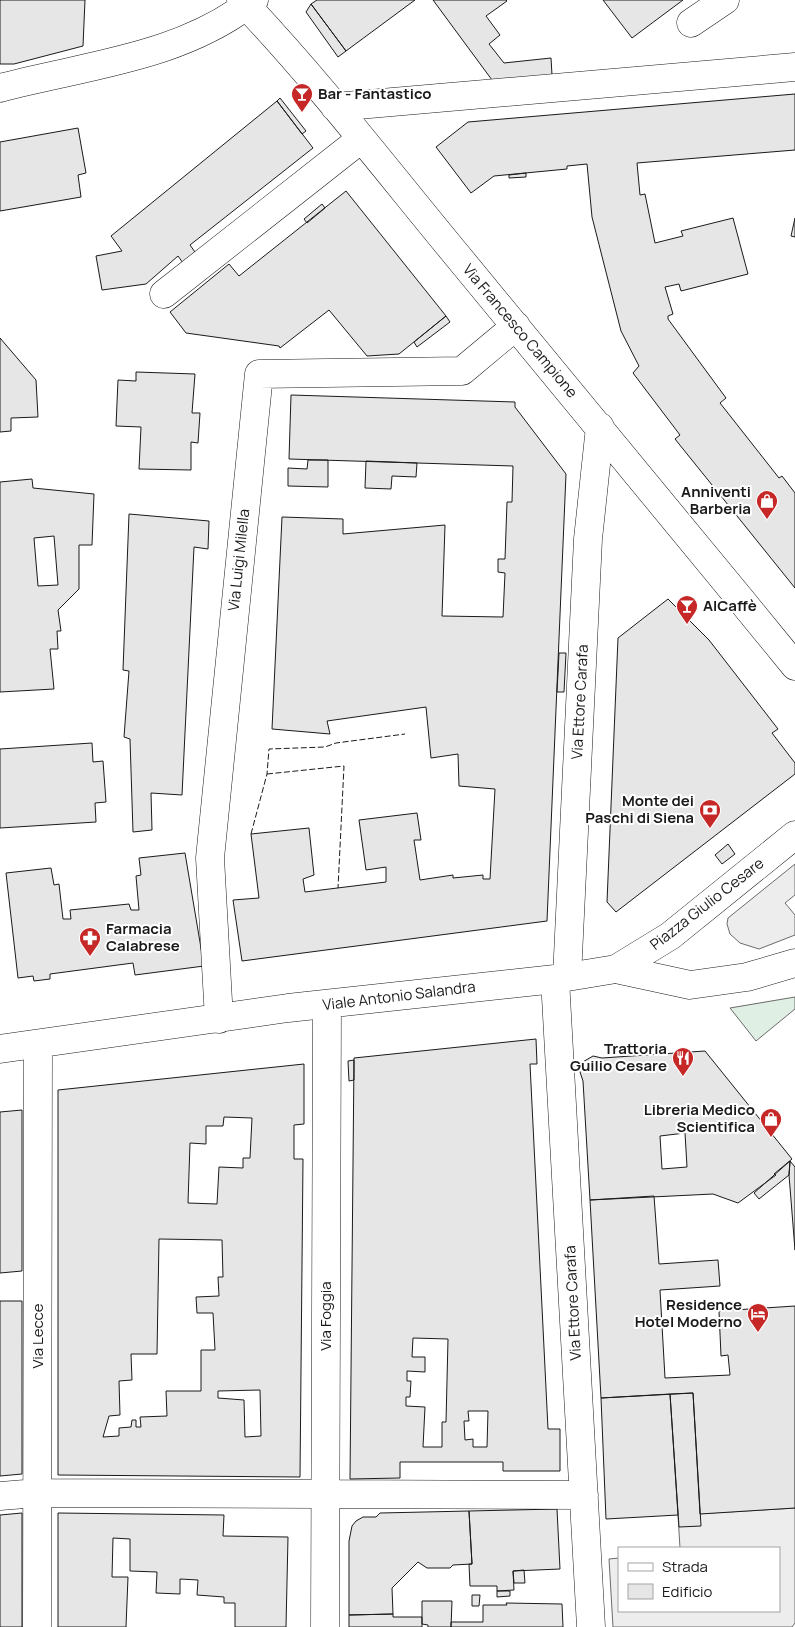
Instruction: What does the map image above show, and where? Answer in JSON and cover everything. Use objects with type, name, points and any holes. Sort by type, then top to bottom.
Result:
[{"type":"street","points":[[691,23],[724,0]]},
{"type":"street","points":[[0,88],[134,59],[219,24],[247,2]]},
{"type":"street","name":"Via Francesco Campione","points":[[247,2],[600,427],[795,666]]},
{"type":"street","points":[[335,107],[795,67]]},
{"type":"street","points":[[164,294],[361,139]]},
{"type":"street","name":"Via Luigi Milella","points":[[219,1019],[210,858],[258,374],[462,371],[516,326]]},
{"type":"street","name":"Via Ettore Carafa","points":[[591,1627],[561,978],[588,539],[600,427]]},
{"type":"street","name":"Piazza Giulio Cesare","points":[[616,969],[670,936],[795,835]]},
{"type":"street","name":"Viale Antonio Salandra","points":[[0,1049],[327,1004],[561,978],[616,969],[690,985],[747,977],[795,963]]},
{"type":"street","name":"Via Foggia","points":[[325,1627],[327,1004]]},
{"type":"street","name":"Via Lecce","points":[[37,1627],[38,1045]]},
{"type":"street","points":[[0,1496],[37,1493],[584,1495]]},
{"type":"green space","points":[[795,997],[795,1009],[756,1041],[730,1008]]},
{"type":"shaded area","points":[[795,864],[795,895],[785,903],[795,915],[795,935],[759,949],[740,943],[730,934],[727,924],[728,918]]},
{"type":"shaded area","points":[[795,1508],[795,1623],[792,1627],[613,1627],[609,1559],[618,1558],[618,1612],[780,1612],[780,1547],[680,1547],[678,1515]]},
{"type":"building","points":[[0,0],[85,0],[83,46],[14,64],[0,64]]},
{"type":"building","points":[[317,0],[415,0],[346,51],[311,4]]},
{"type":"building","points":[[433,0],[506,0],[486,16],[500,35],[489,44],[504,63],[551,58],[552,75],[492,80]]},
{"type":"building","points":[[603,0],[683,0],[632,38]]},
{"type":"building","points":[[311,4],[346,51],[338,57],[306,12]]},
{"type":"building","points":[[795,94],[795,150],[637,163],[640,195],[645,194],[655,243],[683,236],[681,231],[733,218],[748,274],[681,291],[679,284],[665,287],[673,314],[668,316],[668,319],[726,398],[720,403],[779,478],[782,476],[795,493],[795,588],[675,439],[680,435],[633,373],[639,366],[621,331],[592,217],[587,164],[567,166],[567,169],[494,176],[471,193],[436,147],[468,122]]},
{"type":"building","points":[[280,98],[306,131],[302,134],[277,101]]},
{"type":"building","points":[[277,101],[313,148],[190,245],[195,252],[183,263],[178,256],[146,284],[102,290],[96,256],[122,251],[111,236]]},
{"type":"building","points":[[78,128],[86,173],[78,175],[81,197],[0,211],[0,142]]},
{"type":"building","points":[[526,173],[526,177],[509,178],[509,175]]},
{"type":"building","points":[[346,191],[446,316],[399,354],[367,356],[329,310],[280,348],[279,346],[186,333],[170,312],[229,264],[239,276]]},
{"type":"building","points":[[322,204],[325,208],[307,223],[304,219]]},
{"type":"building","points":[[795,218],[795,237],[791,236]]},
{"type":"building","points":[[446,316],[450,322],[417,347],[414,342]]},
{"type":"building","points":[[0,338],[36,380],[38,417],[11,418],[11,431],[0,432]]},
{"type":"building","points":[[136,372],[195,374],[192,413],[200,413],[198,443],[191,442],[191,470],[139,469],[141,427],[116,426],[118,380],[136,381]]},
{"type":"building","points":[[291,395],[515,402],[515,407],[566,474],[547,921],[242,961],[233,900],[259,898],[251,834],[309,828],[314,875],[303,879],[305,892],[386,882],[386,867],[366,870],[359,820],[417,813],[421,840],[414,840],[420,880],[453,875],[453,878],[483,875],[483,879],[490,879],[495,789],[459,786],[458,754],[431,758],[426,707],[327,721],[330,734],[272,729],[282,517],[343,519],[343,534],[445,525],[442,616],[503,617],[505,573],[498,572],[498,559],[505,559],[507,502],[512,502],[513,466],[289,459]]},
{"type":"building","points":[[308,460],[328,460],[328,487],[288,486],[288,468],[307,469]]},
{"type":"building","points":[[366,461],[417,463],[416,477],[392,476],[391,489],[365,488]]},
{"type":"building","points":[[32,479],[33,488],[94,494],[92,545],[79,545],[79,589],[58,610],[61,631],[57,631],[58,649],[50,649],[54,689],[0,692],[0,482]],"holes":[[[54,536],[58,585],[38,586],[34,538]]]},
{"type":"building","points":[[129,514],[209,521],[208,549],[194,547],[182,795],[151,793],[152,830],[133,832],[130,739],[124,737],[129,671],[123,670]]},
{"type":"building","points":[[668,599],[709,640],[778,729],[772,733],[795,763],[795,774],[616,912],[607,902],[618,638]]},
{"type":"building","points":[[559,653],[566,653],[564,692],[557,692]]},
{"type":"building","points":[[92,743],[93,762],[103,761],[106,802],[95,803],[96,822],[0,828],[0,749]]},
{"type":"building","points":[[728,844],[735,854],[722,864],[715,855]]},
{"type":"building","points":[[185,853],[204,966],[135,975],[133,963],[50,974],[50,979],[34,981],[33,976],[18,978],[6,873],[51,868],[54,885],[59,884],[63,919],[71,919],[70,910],[129,904],[131,910],[139,910],[136,876],[141,875],[139,858]]},
{"type":"building","points":[[536,1039],[537,1064],[530,1064],[548,1429],[560,1429],[560,1471],[503,1471],[503,1462],[400,1462],[400,1478],[350,1479],[354,1058]],"holes":[[[413,1338],[448,1339],[446,1422],[442,1422],[442,1447],[423,1447],[425,1407],[406,1406],[406,1397],[410,1397],[411,1381],[407,1381],[407,1371],[425,1372],[425,1357],[412,1357]],[[468,1411],[488,1411],[487,1447],[473,1447],[473,1439],[465,1440],[464,1421],[469,1421]]]},
{"type":"building","points":[[705,1051],[792,1159],[774,1174],[776,1175],[738,1203],[713,1194],[590,1200],[583,1081],[579,1069],[581,1063],[593,1056],[602,1058]],"holes":[[[685,1133],[687,1167],[662,1169],[660,1136]]]},
{"type":"building","points":[[354,1060],[354,1080],[349,1081],[348,1061]]},
{"type":"building","points":[[304,1064],[304,1124],[294,1125],[294,1159],[303,1159],[300,1477],[58,1475],[58,1090]],"holes":[[[224,1117],[252,1118],[250,1158],[243,1158],[243,1168],[219,1167],[217,1204],[188,1203],[190,1143],[206,1144],[206,1126],[223,1126]],[[159,1239],[222,1240],[223,1277],[218,1277],[219,1296],[196,1297],[197,1313],[213,1313],[215,1350],[201,1350],[201,1391],[166,1391],[167,1416],[140,1417],[141,1427],[136,1427],[136,1420],[132,1420],[131,1427],[119,1428],[119,1436],[103,1437],[109,1416],[120,1415],[119,1381],[132,1380],[131,1354],[157,1354]],[[260,1390],[261,1436],[245,1437],[244,1400],[218,1398],[218,1391]]]},
{"type":"building","points":[[22,1110],[22,1271],[0,1273],[0,1112]]},
{"type":"building","points":[[790,1161],[795,1167],[795,1250],[789,1175]]},
{"type":"building","points":[[790,1161],[789,1175],[759,1199],[754,1193]]},
{"type":"building","name":"Residence Hotel Moderno","points":[[654,1196],[659,1264],[718,1260],[720,1286],[660,1290],[665,1378],[730,1375],[728,1355],[721,1356],[719,1311],[795,1306],[795,1508],[700,1514],[693,1393],[601,1398],[590,1200]]},
{"type":"building","points":[[0,1301],[22,1301],[22,1474],[0,1476]]},
{"type":"building","points":[[693,1393],[701,1526],[679,1527],[670,1394]]},
{"type":"building","points":[[670,1394],[678,1515],[606,1519],[601,1398]]},
{"type":"building","points":[[557,1509],[560,1569],[513,1571],[514,1590],[497,1591],[497,1586],[470,1586],[469,1564],[472,1564],[469,1511]]},
{"type":"building","points":[[469,1511],[472,1564],[453,1565],[450,1568],[427,1568],[418,1562],[392,1588],[393,1614],[349,1615],[349,1541],[352,1526],[356,1521],[363,1517],[376,1517],[380,1513]]},
{"type":"building","points":[[22,1513],[22,1627],[0,1627],[0,1515]]},
{"type":"building","points":[[58,1513],[224,1515],[223,1536],[288,1537],[286,1627],[235,1627],[235,1603],[224,1603],[224,1597],[197,1595],[198,1580],[180,1579],[180,1594],[156,1593],[157,1572],[130,1571],[130,1539],[113,1538],[112,1577],[128,1577],[126,1627],[58,1627]]},
{"type":"building","points":[[524,1570],[525,1583],[514,1583],[513,1571]]},
{"type":"building","points":[[497,1591],[510,1591],[510,1596],[497,1597]]},
{"type":"building","points":[[472,1595],[480,1595],[479,1606],[472,1606]]},
{"type":"building","points":[[422,1601],[452,1601],[451,1627],[428,1627],[428,1625],[422,1624]]},
{"type":"building","points":[[506,1603],[562,1604],[563,1627],[451,1627],[451,1622],[483,1622],[483,1605],[507,1605]]},
{"type":"building","points":[[393,1614],[393,1617],[422,1617],[422,1627],[349,1627],[349,1615]]},
{"type":"fence","points":[[251,834],[267,774],[269,749],[325,747],[336,743],[405,734]]},
{"type":"fence","points":[[267,774],[344,766],[338,888]]},
{"type":"place","name":"Bar - Fantastico","points":[[302,113]]},
{"type":"place","name":"Anniventi Barberia","points":[[767,520]]},
{"type":"place","name":"AlCaffè","points":[[687,625]]},
{"type":"place","name":"Monte dei Paschi di Siena","points":[[710,829]]},
{"type":"place","name":"Farmacia Calabrese","points":[[90,957]]},
{"type":"place","name":"Trattoria Guilio Cesare","points":[[683,1077]]},
{"type":"place","name":"Libreria Medico Scientifica","points":[[771,1138]]},
{"type":"place","name":"Residence Hotel Moderno","points":[[758,1333]]}]
